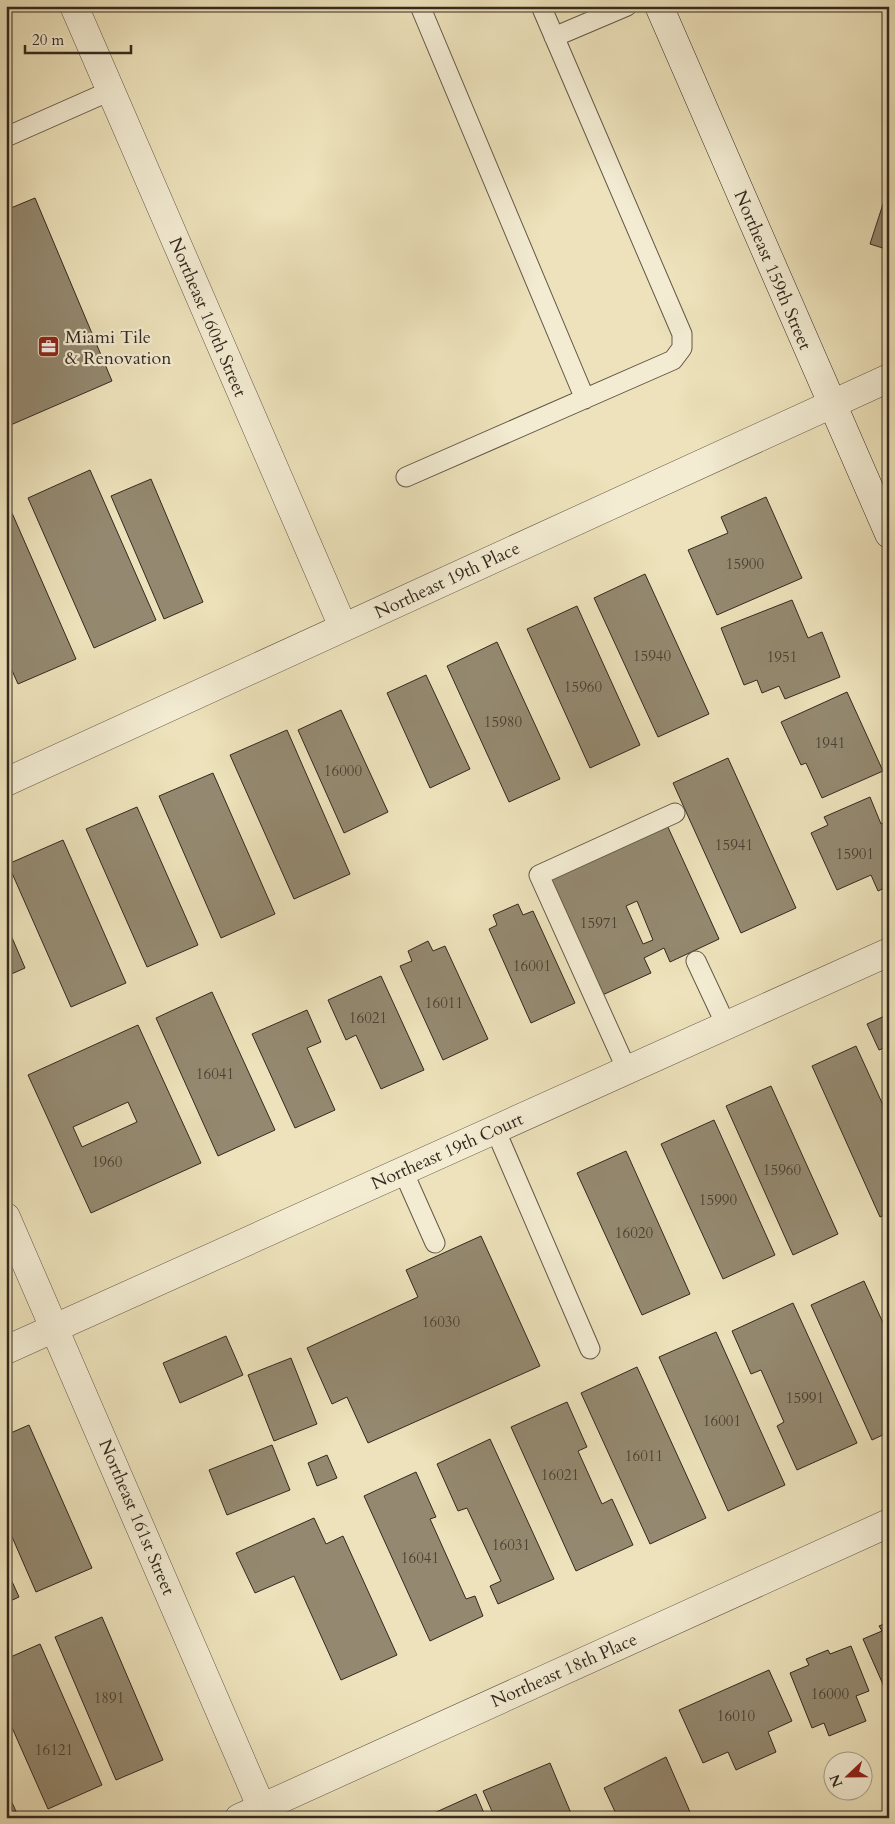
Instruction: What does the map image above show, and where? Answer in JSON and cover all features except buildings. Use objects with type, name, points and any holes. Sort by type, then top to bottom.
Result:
[{"type":"street","name":"Northeast 160th Street","points":[[74,6],[343,627]]},
{"type":"street","name":"Northeast 159th Street","points":[[659,6],[889,534]]},
{"type":"street","name":"Northeast 19th Place","points":[[6,782],[889,378]]},
{"type":"street","name":"Northeast 19th Court","points":[[6,1350],[889,952]]},
{"type":"street","name":"Northeast 161st Street","points":[[6,1217],[55,1328],[256,1814]]},
{"type":"street","name":"Northeast 18th Place","points":[[256,1814],[889,1522]]},
{"type":"lane","points":[[420,6],[585,399]]},
{"type":"lane","points":[[406,477],[673,360],[682,348],[682,334],[541,6]]},
{"type":"lane","points":[[554,37],[627,6]]},
{"type":"lane","points":[[6,137],[110,91]]},
{"type":"lane","points":[[627,1070],[539,875],[676,813]]},
{"type":"lane","points":[[696,961],[726,1025]]},
{"type":"lane","points":[[496,1129],[590,1349]]},
{"type":"lane","points":[[403,1171],[435,1244]]},
{"type":"place","name":"Miami Tile & Renovation","points":[[49,347]]}]
